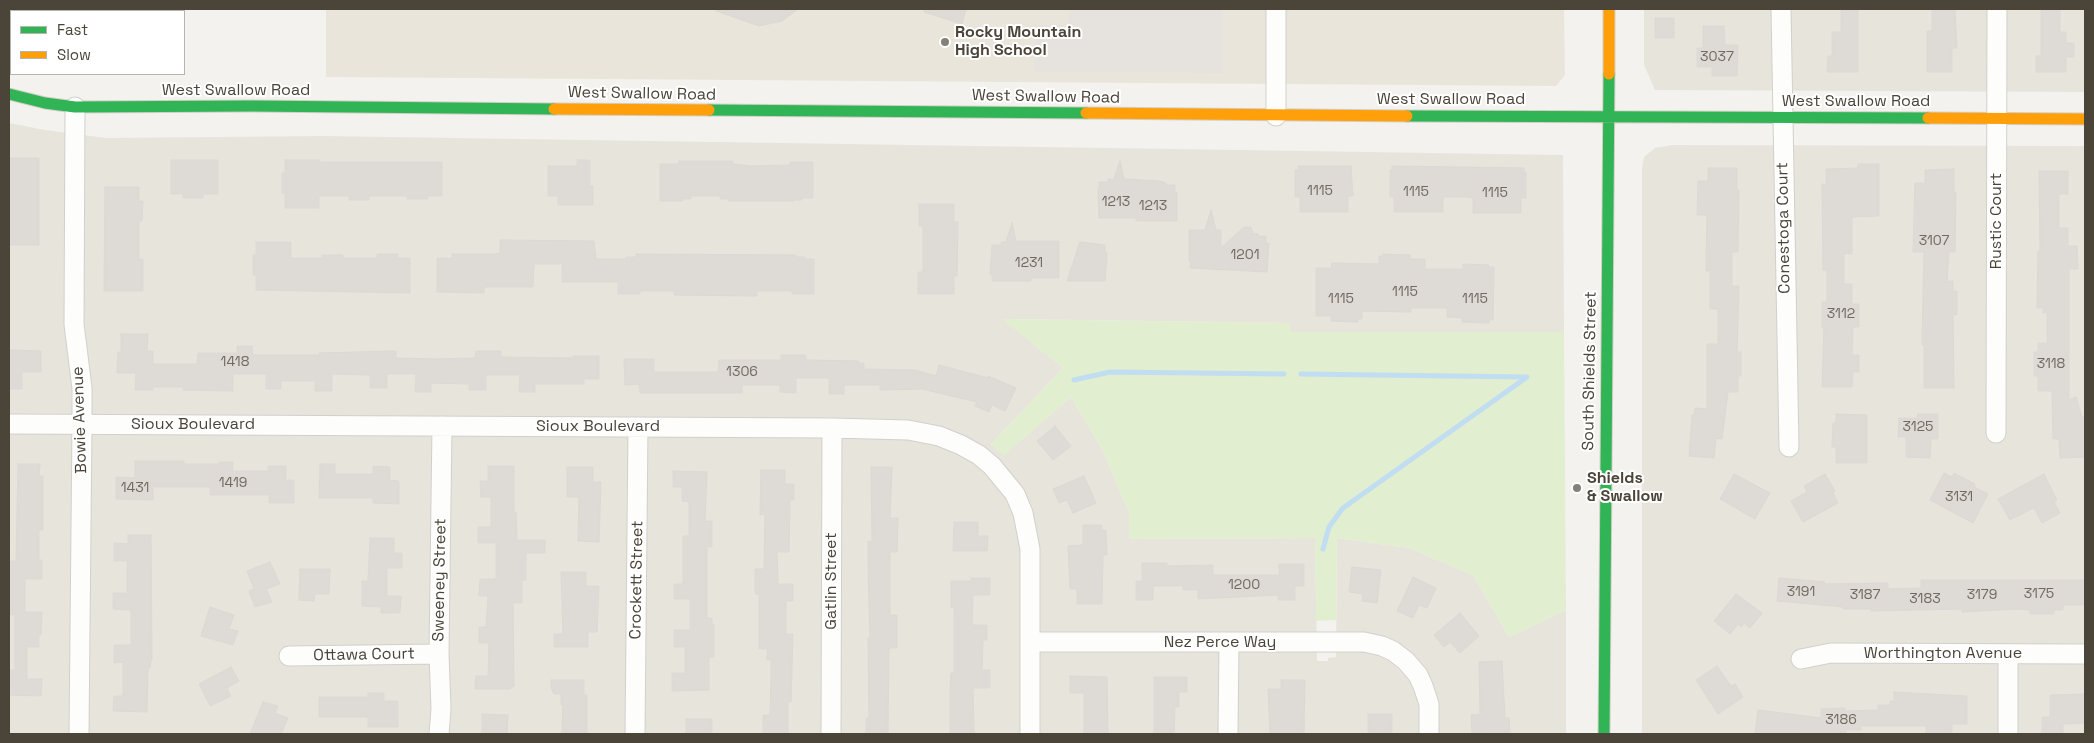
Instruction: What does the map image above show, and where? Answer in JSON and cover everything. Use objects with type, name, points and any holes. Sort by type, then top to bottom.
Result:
[{"type":"street","points":[[1276,9],[1276,116]]},
{"type":"street","name":"South Shields Street","points":[[1604,734],[1610,117],[1609,9]]},
{"type":"street","name":"Conestoga Court","points":[[1781,9],[1789,447]]},
{"type":"street","name":"Rustic Court","points":[[1996,433],[1997,9]]},
{"type":"street","name":"West Swallow Road","points":[[9,94],[45,103],[75,107],[251,106],[1276,116],[2085,119]]},
{"type":"street","name":"Bowie Avenue","points":[[75,107],[74,324],[82,388],[79,734]]},
{"type":"street","name":"Sioux Boulevard","points":[[9,424],[832,428],[908,430],[939,436],[961,445],[992,466],[1015,494],[1024,513],[1029,533],[1030,734]]},
{"type":"street","name":"Sweeney Street","points":[[438,734],[441,709],[439,654],[442,426]]},
{"type":"street","name":"Crockett Street","points":[[635,734],[638,427]]},
{"type":"street","name":"Gatlin Street","points":[[831,734],[832,428]]},
{"type":"street","name":"Nez Perce Way","points":[[1030,642],[1364,642],[1382,646],[1406,661],[1423,686],[1429,704],[1430,734]]},
{"type":"street","points":[[1228,734],[1229,643]]},
{"type":"street","name":"Worthington Avenue","points":[[1801,659],[1831,653],[2085,654]]},
{"type":"street","name":"Ottawa Court","points":[[289,656],[439,654]]},
{"type":"street","points":[[2008,654],[2008,734]]},
{"type":"shaded area","name":"Rocky Mountain High School","points":[[326,9],[1564,9],[1565,75],[1556,86],[326,77]]},
{"type":"shaded area","points":[[1069,9],[1223,9],[1223,73],[1034,72],[1034,25],[1069,25]]},
{"type":"shaded area","points":[[1644,9],[2085,9],[2085,92],[1655,90],[1644,65]]},
{"type":"shaded area","points":[[9,123],[106,138],[324,136],[1563,155],[1564,332],[1290,332],[1290,323],[1003,319],[1063,368],[991,444],[1004,455],[1071,397],[1102,449],[1129,512],[1129,539],[1315,538],[1317,661],[1328,661],[1328,658],[1336,657],[1337,538],[1409,548],[1473,575],[1509,637],[1566,610],[1566,734],[9,734]]},
{"type":"shaded area","points":[[1672,145],[2085,146],[2085,734],[1642,734],[1642,168],[1644,157],[1655,148]]},
{"type":"green space","points":[[1002,319],[1290,323],[1291,332],[1564,332],[1566,610],[1509,637],[1473,575],[1409,548],[1337,538],[1336,620],[1316,621],[1315,538],[1129,539],[1129,512],[1102,449],[1071,397],[1004,456],[991,444],[1063,368]]},
{"type":"building","points":[[716,9],[798,9],[782,21],[759,26],[716,11]]},
{"type":"building","points":[[925,9],[966,9],[962,24],[924,12]]},
{"type":"building","points":[[1841,9],[1858,9],[1858,72],[1827,72],[1828,56],[1832,56],[1832,32],[1841,32]]},
{"type":"building","points":[[1932,9],[1955,9],[1957,48],[1952,48],[1952,72],[1927,72],[1927,31],[1932,31]]},
{"type":"building","points":[[2041,9],[2060,9],[2060,32],[2066,32],[2066,43],[2074,43],[2074,57],[2066,57],[2066,72],[2036,72],[2036,56],[2041,56]]},
{"type":"building","points":[[1655,18],[1674,18],[1674,38],[1655,38]]},
{"type":"building","points":[[1703,26],[1724,26],[1725,45],[1738,45],[1737,76],[1712,76],[1712,67],[1697,67],[1697,48],[1703,48]]},
{"type":"building","points":[[9,158],[39,158],[39,245],[9,245]]},
{"type":"building","points":[[171,160],[218,160],[218,194],[203,194],[203,198],[183,198],[183,194],[171,194]]},
{"type":"building","points":[[285,160],[320,160],[320,162],[442,162],[442,196],[428,196],[428,199],[407,199],[407,196],[369,196],[369,200],[349,200],[349,196],[319,196],[319,208],[285,208],[285,193],[282,193],[282,173],[285,173]]},
{"type":"building","points":[[577,160],[590,160],[590,186],[593,186],[593,205],[558,205],[558,196],[548,196],[548,166],[577,166]]},
{"type":"building","points":[[679,161],[733,161],[733,164],[751,166],[790,165],[790,162],[813,162],[813,198],[802,198],[802,200],[794,201],[728,201],[728,199],[720,199],[720,196],[691,196],[691,199],[683,199],[683,201],[660,201],[660,164],[679,164]]},
{"type":"building","points":[[1120,161],[1124,179],[1160,181],[1166,183],[1166,185],[1175,185],[1175,192],[1177,192],[1177,221],[1136,221],[1136,218],[1099,218],[1099,182],[1108,182],[1108,179],[1114,179]]},
{"type":"building","points":[[1858,164],[1879,164],[1879,216],[1852,217],[1852,254],[1844,254],[1844,284],[1852,284],[1852,304],[1859,304],[1859,327],[1853,327],[1852,355],[1859,355],[1859,372],[1853,372],[1852,387],[1822,387],[1824,327],[1822,327],[1822,302],[1827,302],[1827,270],[1823,270],[1822,184],[1826,184],[1826,169],[1858,168]]},
{"type":"building","points":[[1298,166],[1351,166],[1353,196],[1348,196],[1348,212],[1300,212],[1300,197],[1295,197],[1295,170],[1298,170]]},
{"type":"building","points":[[1392,166],[1524,168],[1524,172],[1526,172],[1526,198],[1521,198],[1521,213],[1473,213],[1473,198],[1468,197],[1443,197],[1443,212],[1394,212],[1394,197],[1390,197],[1390,170],[1392,170]]},
{"type":"building","points":[[1708,168],[1737,168],[1737,190],[1739,190],[1738,252],[1732,252],[1732,286],[1739,286],[1737,352],[1741,352],[1741,376],[1738,376],[1738,392],[1728,392],[1722,439],[1716,438],[1714,458],[1689,456],[1692,415],[1694,416],[1695,408],[1707,409],[1707,344],[1718,344],[1718,309],[1710,309],[1710,271],[1706,271],[1707,215],[1697,215],[1698,181],[1708,181]]},
{"type":"building","points":[[1954,169],[1954,192],[1956,192],[1955,252],[1949,252],[1947,281],[1953,281],[1953,291],[1957,291],[1957,315],[1953,314],[1954,388],[1924,388],[1924,345],[1922,345],[1924,252],[1913,252],[1915,183],[1925,183],[1925,170]]},
{"type":"building","points":[[2039,171],[2068,171],[2068,194],[2059,194],[2059,228],[2068,228],[2068,246],[2077,246],[2078,269],[2069,269],[2069,400],[2076,397],[2082,417],[2085,417],[2085,457],[2060,458],[2059,439],[2053,439],[2052,391],[2038,391],[2038,376],[2034,376],[2034,352],[2038,352],[2038,343],[2047,343],[2047,313],[2043,313],[2043,308],[2037,308],[2038,251],[2040,251]]},
{"type":"building","points":[[105,187],[139,187],[139,201],[143,201],[142,221],[139,221],[139,259],[143,259],[143,291],[104,291]]},
{"type":"building","points":[[919,204],[954,204],[954,222],[958,222],[957,276],[954,276],[954,294],[918,294],[918,272],[923,272],[923,226],[919,226]]},
{"type":"building","points":[[1211,210],[1216,230],[1221,230],[1221,248],[1244,227],[1251,227],[1253,233],[1258,234],[1258,236],[1266,236],[1266,243],[1269,243],[1267,272],[1190,268],[1189,230],[1205,230]]},
{"type":"building","points":[[1012,223],[1016,241],[1059,241],[1059,278],[1031,278],[1031,281],[992,281],[992,274],[990,274],[992,245],[1001,245],[1001,242],[1006,242]]},
{"type":"building","points":[[500,240],[594,241],[596,259],[626,259],[626,257],[636,257],[636,254],[796,255],[796,257],[805,257],[805,259],[814,259],[814,294],[792,294],[792,291],[757,291],[757,296],[674,295],[674,291],[640,291],[640,294],[618,294],[618,282],[562,282],[562,264],[534,264],[533,287],[484,287],[484,293],[437,292],[437,258],[452,258],[452,254],[500,253]]},
{"type":"building","points":[[256,242],[291,242],[291,258],[322,258],[322,255],[343,255],[343,258],[377,258],[377,254],[398,254],[398,258],[410,258],[410,293],[256,290],[256,275],[253,275],[253,255],[256,255]]},
{"type":"building","points":[[1080,242],[1105,245],[1105,253],[1107,253],[1105,281],[1067,281]]},
{"type":"building","points":[[1383,254],[1410,255],[1410,259],[1425,259],[1425,269],[1463,269],[1463,264],[1489,265],[1489,267],[1494,267],[1493,320],[1489,320],[1489,323],[1462,322],[1463,318],[1447,317],[1447,308],[1411,308],[1411,312],[1362,311],[1362,319],[1358,319],[1358,322],[1331,321],[1331,316],[1316,316],[1316,268],[1331,268],[1332,263],[1379,264],[1379,256],[1383,256]]},
{"type":"building","points":[[121,334],[148,334],[147,351],[153,351],[153,364],[197,364],[198,353],[237,353],[237,346],[252,346],[253,355],[319,355],[319,353],[396,351],[396,358],[435,359],[475,358],[476,351],[501,351],[501,357],[573,358],[573,356],[599,356],[599,379],[584,379],[584,384],[535,384],[535,392],[519,392],[520,375],[486,375],[486,390],[469,390],[469,384],[431,383],[431,392],[415,392],[416,374],[387,374],[387,388],[370,388],[370,375],[332,374],[332,391],[315,391],[315,381],[281,381],[281,389],[266,389],[266,374],[233,374],[233,391],[183,390],[183,387],[153,387],[153,390],[135,390],[136,373],[117,373],[118,352],[121,352]]},
{"type":"building","points":[[9,350],[41,351],[41,372],[22,372],[22,389],[9,389]]},
{"type":"building","points":[[781,355],[806,355],[806,360],[859,361],[859,363],[864,363],[864,369],[915,370],[936,376],[939,365],[988,378],[988,376],[1016,388],[1005,411],[992,405],[989,412],[975,406],[977,402],[922,389],[880,390],[880,385],[844,385],[844,394],[829,394],[829,378],[796,378],[796,393],[780,392],[780,385],[742,385],[742,393],[640,393],[639,384],[625,385],[624,359],[654,359],[654,372],[718,372],[719,360],[781,360]]},
{"type":"building","points":[[1836,414],[1867,415],[1867,463],[1836,463],[1836,447],[1832,447],[1833,423],[1836,423]]},
{"type":"building","points":[[1918,414],[1938,414],[1938,439],[1931,439],[1930,458],[1906,457],[1906,437],[1898,437],[1899,418],[1917,418]]},
{"type":"building","points":[[1055,426],[1071,446],[1053,460],[1037,441]]},
{"type":"building","points":[[135,461],[184,461],[184,464],[233,462],[233,471],[268,471],[268,466],[286,466],[286,480],[294,480],[294,503],[269,503],[269,495],[210,495],[210,487],[153,487],[153,500],[116,499],[116,477],[135,478]]},
{"type":"building","points":[[18,464],[40,464],[39,476],[43,476],[43,530],[39,530],[39,560],[42,560],[42,579],[25,579],[25,612],[42,612],[39,647],[27,647],[27,679],[42,679],[41,696],[9,695],[9,670],[15,670],[15,615],[9,615],[9,561],[16,561]]},
{"type":"building","points":[[320,464],[335,464],[335,474],[373,474],[373,466],[390,467],[390,480],[399,481],[399,504],[373,503],[373,498],[319,498]]},
{"type":"building","points":[[488,466],[514,466],[514,512],[516,512],[517,540],[545,540],[545,553],[526,553],[526,580],[522,580],[522,603],[513,603],[514,686],[510,689],[475,689],[476,676],[488,676],[489,643],[479,643],[479,627],[486,627],[488,596],[479,596],[480,579],[496,579],[496,543],[478,543],[478,527],[491,527],[491,497],[481,497],[480,481],[488,481]]},
{"type":"building","points":[[567,467],[593,467],[593,482],[601,482],[599,542],[578,541],[579,497],[567,497]]},
{"type":"building","points":[[871,467],[892,467],[890,518],[898,518],[897,552],[890,552],[890,615],[897,615],[897,648],[889,648],[888,734],[866,734],[866,718],[869,718],[868,541],[872,542]]},
{"type":"building","points":[[761,470],[785,470],[785,484],[794,484],[794,500],[790,500],[789,552],[777,552],[778,584],[793,584],[793,601],[786,601],[786,634],[793,634],[791,702],[788,702],[788,734],[763,734],[763,715],[770,715],[771,660],[767,660],[767,649],[759,649],[759,594],[755,594],[755,569],[764,569],[765,514],[760,515]]},
{"type":"building","points":[[673,471],[707,472],[705,521],[712,521],[712,547],[707,547],[707,618],[712,618],[712,625],[714,625],[714,657],[709,657],[709,690],[672,691],[672,673],[685,673],[685,647],[674,647],[674,630],[690,630],[690,599],[674,599],[674,584],[683,584],[683,536],[689,536],[689,502],[682,501],[682,487],[673,487]]},
{"type":"building","points":[[1944,473],[1952,477],[1954,473],[1975,484],[1974,487],[1988,494],[1973,523],[1930,500]]},
{"type":"building","points":[[1734,474],[1770,493],[1755,519],[1720,499]]},
{"type":"building","points":[[1825,474],[1835,491],[1833,493],[1838,503],[1803,522],[1791,501],[1807,492],[1804,486]]},
{"type":"building","points":[[2044,474],[2057,500],[2054,502],[2060,513],[2042,523],[2034,508],[2010,520],[1998,499]]},
{"type":"building","points":[[1084,476],[1096,503],[1073,513],[1067,500],[1059,503],[1053,489]]},
{"type":"building","points":[[954,522],[978,522],[978,536],[988,536],[987,551],[953,551]]},
{"type":"building","points":[[1083,525],[1102,525],[1102,530],[1106,530],[1107,555],[1103,555],[1102,604],[1077,604],[1077,589],[1070,589],[1068,546],[1083,545]]},
{"type":"building","points":[[128,535],[151,535],[152,660],[150,668],[148,668],[147,712],[113,711],[114,696],[123,696],[123,662],[114,663],[114,645],[131,645],[131,610],[113,609],[113,593],[127,593],[127,561],[114,561],[114,543],[128,544]]},
{"type":"building","points":[[370,538],[394,538],[394,553],[402,553],[402,568],[387,568],[387,596],[401,596],[400,613],[381,613],[381,607],[362,606],[362,581],[368,581]]},
{"type":"building","points":[[270,562],[280,584],[266,589],[272,602],[255,607],[249,591],[254,589],[247,571]]},
{"type":"building","points":[[1142,563],[1167,563],[1167,566],[1213,565],[1213,575],[1279,575],[1279,564],[1304,564],[1304,586],[1295,586],[1295,600],[1278,600],[1278,595],[1198,599],[1198,590],[1183,590],[1183,586],[1153,586],[1153,600],[1136,600],[1136,581],[1142,581]]},
{"type":"building","points":[[1352,567],[1381,570],[1377,603],[1362,601],[1363,594],[1349,592]]},
{"type":"building","points":[[300,569],[330,569],[329,594],[315,594],[314,601],[299,600]]},
{"type":"building","points":[[561,572],[586,572],[586,586],[599,586],[597,632],[588,632],[588,647],[554,647],[554,634],[563,634]]},
{"type":"building","points":[[1413,577],[1436,588],[1427,608],[1419,605],[1413,618],[1397,611]]},
{"type":"building","points":[[971,578],[990,578],[990,595],[973,595],[972,625],[987,625],[987,640],[983,640],[982,670],[990,670],[990,688],[973,688],[974,734],[950,734],[950,687],[951,673],[954,673],[954,608],[951,608],[951,581],[971,581]]},
{"type":"building","points":[[1779,578],[1825,582],[1825,584],[1888,583],[1888,589],[1921,588],[1921,580],[2085,580],[2085,605],[2063,605],[2063,610],[2054,610],[2054,614],[2030,614],[2030,610],[2015,609],[1962,612],[1962,609],[1871,611],[1871,609],[1843,609],[1843,607],[1777,601]]},
{"type":"building","points":[[1736,594],[1762,613],[1750,628],[1744,623],[1741,627],[1738,624],[1730,634],[1714,621]]},
{"type":"building","points":[[210,607],[234,615],[229,629],[238,631],[233,645],[201,636]]},
{"type":"building","points":[[1460,613],[1479,636],[1460,653],[1450,642],[1444,647],[1434,635]]},
{"type":"building","points":[[1502,661],[1505,718],[1509,718],[1510,734],[1472,733],[1471,715],[1480,714],[1479,662]]},
{"type":"building","points":[[1717,666],[1731,686],[1735,684],[1743,697],[1718,714],[1696,680]]},
{"type":"building","points":[[231,667],[239,681],[227,688],[231,696],[210,706],[199,684]]},
{"type":"building","points":[[1070,676],[1107,677],[1108,734],[1084,734],[1084,693],[1070,693]]},
{"type":"building","points":[[1154,677],[1187,677],[1187,692],[1179,692],[1179,707],[1175,707],[1174,734],[1154,734]]},
{"type":"building","points":[[551,680],[584,680],[584,695],[587,695],[587,734],[562,734],[563,705],[561,705],[561,694],[554,694],[551,688]]},
{"type":"building","points":[[1281,680],[1305,680],[1304,734],[1270,734],[1268,689],[1281,689]]},
{"type":"building","points":[[1894,692],[1967,696],[1967,724],[1952,724],[1952,734],[1926,734],[1926,726],[1861,726],[1861,730],[1846,730],[1846,733],[1755,734],[1758,710],[1821,718],[1821,709],[1845,708],[1845,711],[1878,710],[1878,705],[1890,705],[1890,701],[1894,701]]},
{"type":"building","points":[[368,693],[384,693],[384,701],[398,701],[398,727],[368,727],[368,717],[319,717],[319,697],[368,697]]},
{"type":"building","points":[[2085,694],[2085,723],[2063,724],[2063,734],[2042,734],[2042,717],[2050,717],[2050,695]]},
{"type":"building","points":[[263,702],[278,706],[275,713],[288,718],[281,734],[250,734]]},
{"type":"building","points":[[482,714],[508,715],[507,734],[482,734]]},
{"type":"building","points":[[1368,714],[1392,714],[1392,734],[1368,734]]},
{"type":"building","points":[[686,719],[712,719],[712,734],[686,734]]},
{"type":"waterway","points":[[1074,380],[1110,372],[1284,374]]},
{"type":"waterway","points":[[1301,374],[1527,377],[1343,508],[1329,527],[1323,549]]},
{"type":"traffic: fast","points":[[1604,734],[1609,74]]},
{"type":"traffic: fast","points":[[9,94],[45,103],[75,107],[251,106],[554,109]]},
{"type":"traffic: fast","points":[[709,110],[1086,113]]},
{"type":"traffic: fast","points":[[1407,116],[1928,118]]},
{"type":"traffic: slow","points":[[1609,9],[1609,74]]},
{"type":"traffic: slow","points":[[554,109],[709,110]]},
{"type":"traffic: slow","points":[[1086,113],[1407,116]]},
{"type":"traffic: slow","points":[[1928,118],[2085,119]]},
{"type":"place","name":"Rocky Mountain High School","points":[[945,42]]},
{"type":"place","name":"Shields & Swallow","points":[[1577,488]]}]
